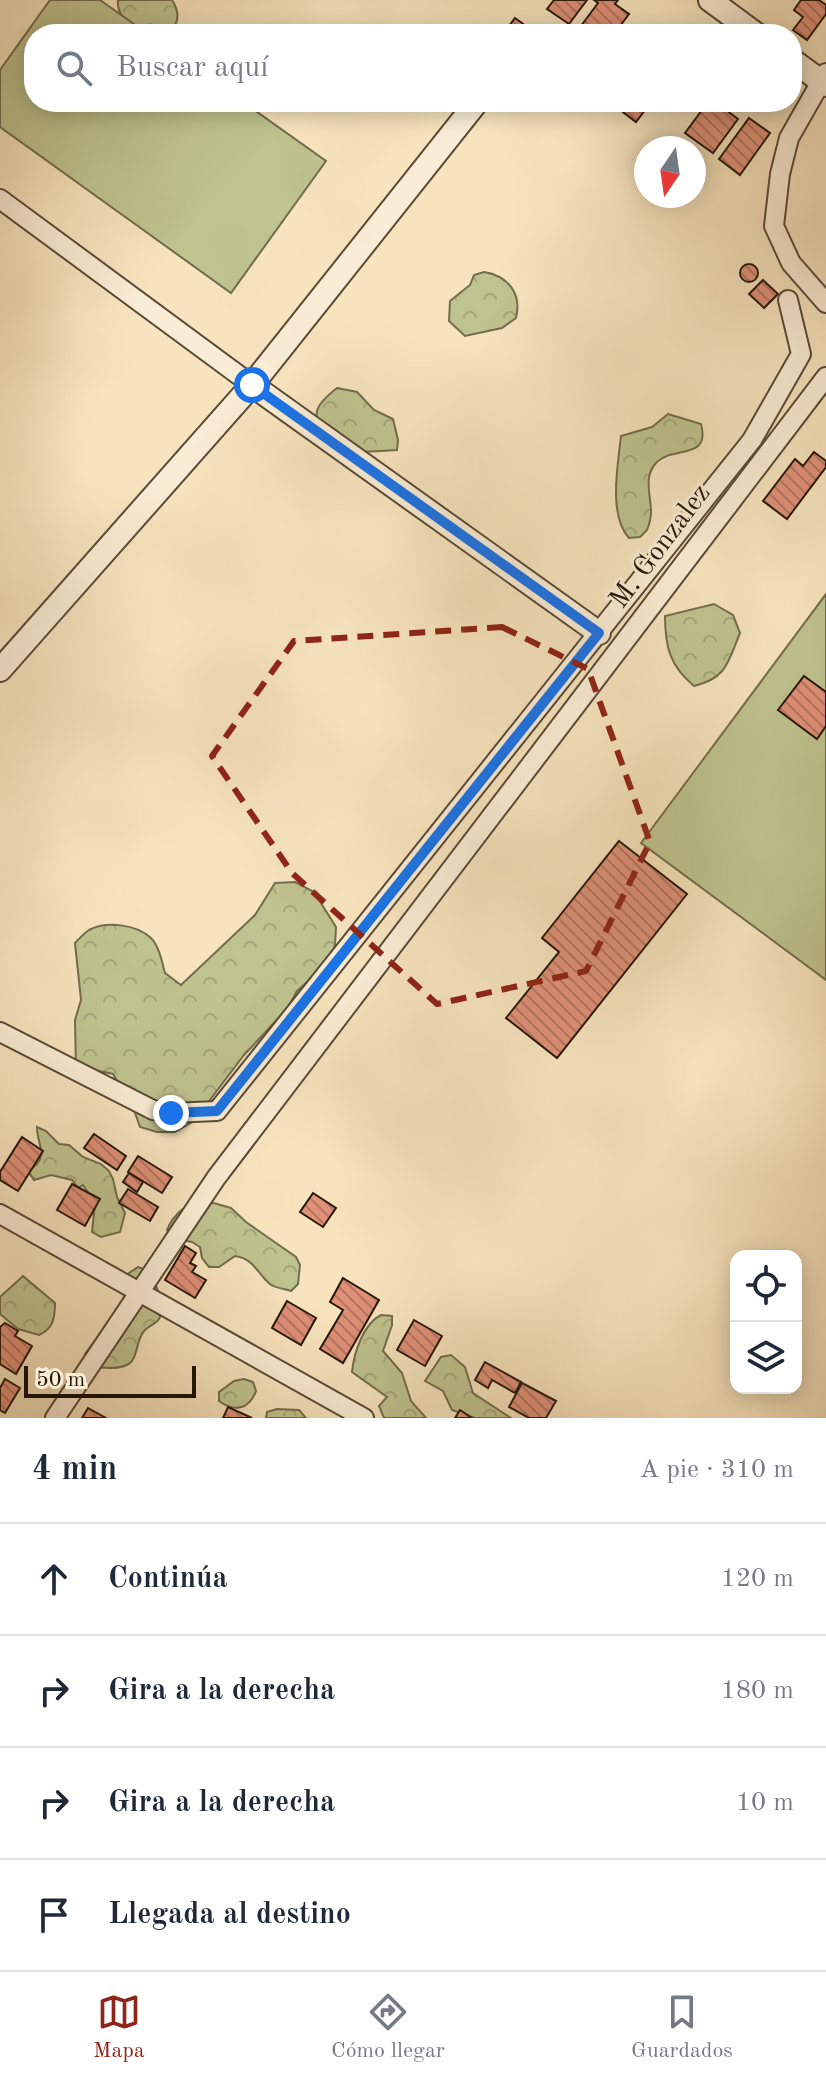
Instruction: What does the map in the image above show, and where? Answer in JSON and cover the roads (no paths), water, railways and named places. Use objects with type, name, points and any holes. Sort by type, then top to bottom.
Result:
[{"type":"street","points":[[710,0],[742,24]]},
{"type":"street","points":[[802,66],[824,79],[789,138],[780,174],[774,226],[791,263],[826,303]]},
{"type":"street","points":[[0,670],[252,385],[469,112]]},
{"type":"street","points":[[0,199],[252,385],[599,633]]},
{"type":"street","points":[[0,215],[252,385]]},
{"type":"street","points":[[0,1032],[153,1110],[171,1113],[217,1111],[752,440],[801,354],[788,300]]},
{"type":"street","name":"M. Gonzalez","points":[[55,1418],[216,1178],[826,377]]},
{"type":"street","points":[[0,1214],[361,1417]]}]
